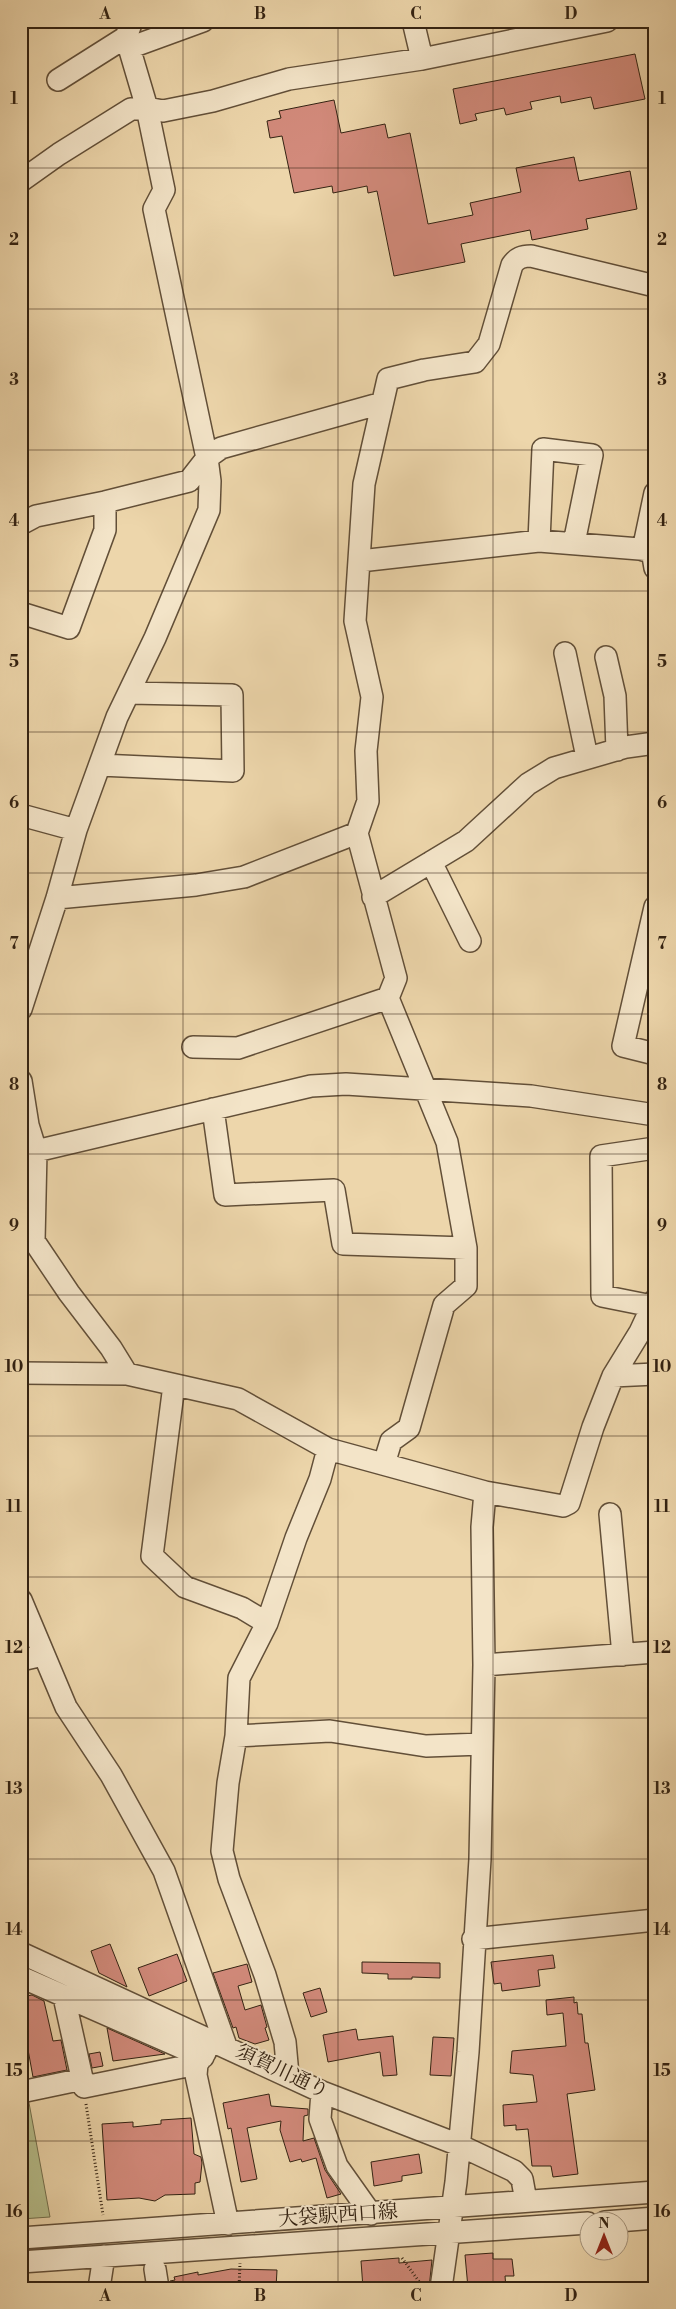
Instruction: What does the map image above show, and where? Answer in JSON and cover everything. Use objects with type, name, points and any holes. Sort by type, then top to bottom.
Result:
[{"type":"street","points":[[58,80],[129,35],[203,21]]},
{"type":"street","points":[[413,21],[422,59]]},
{"type":"street","points":[[21,181],[59,154],[130,109],[147,108],[163,111],[213,101],[289,79],[422,59],[607,21]]},
{"type":"street","points":[[22,1000],[57,898],[76,830],[100,764],[128,693],[155,638],[209,510],[210,481],[206,458],[154,209],[164,190],[129,35]]},
{"type":"street","points":[[384,1464],[391,1442],[409,1428],[444,1305],[466,1286],[466,1248],[447,1142],[388,998],[396,978],[357,834],[368,801],[366,751],[372,697],[355,621],[364,484],[382,402],[388,379],[424,370],[476,362],[488,344],[512,266],[516,260],[523,256],[540,258],[655,286]]},
{"type":"street","points":[[21,524],[36,516],[105,502],[189,481],[206,458],[221,448],[382,402]]},
{"type":"street","points":[[539,541],[543,449],[592,455],[574,542]]},
{"type":"street","points":[[643,550],[655,493]]},
{"type":"street","points":[[21,613],[69,628],[105,530],[105,502]]},
{"type":"street","points":[[360,561],[539,541],[574,542],[652,550],[655,568]]},
{"type":"street","points":[[565,653],[587,757]]},
{"type":"street","points":[[606,657],[615,696],[617,750]]},
{"type":"street","points":[[100,764],[233,771],[232,695],[128,693]]},
{"type":"street","points":[[373,897],[466,841],[528,784],[554,768],[587,757],[655,743]]},
{"type":"street","points":[[21,815],[76,830]]},
{"type":"street","points":[[57,898],[196,886],[244,877],[357,834]]},
{"type":"street","points":[[431,862],[470,941]]},
{"type":"street","points":[[655,907],[623,1046],[655,1054]]},
{"type":"street","points":[[193,1047],[238,1048],[388,998]]},
{"type":"street","points":[[21,1083],[25,1125],[36,1150],[34,1241],[69,1293],[111,1348],[127,1374]]},
{"type":"street","points":[[36,1150],[311,1086],[346,1084],[531,1096],[655,1115]]},
{"type":"street","points":[[213,1109],[225,1195],[334,1190],[343,1244],[370,1247],[466,1248]]},
{"type":"street","points":[[21,1373],[127,1374],[238,1399],[328,1449],[486,1492],[563,1506],[569,1503],[593,1427],[613,1376],[640,1332],[654,1303],[602,1296],[601,1156],[655,1148]]},
{"type":"street","points":[[613,1376],[655,1374]]},
{"type":"street","points":[[174,1385],[152,1556],[185,1587],[242,1608],[267,1623]]},
{"type":"street","points":[[288,2075],[285,2042],[264,1975],[229,1879],[222,1851],[228,1783],[236,1736],[239,1678],[267,1623],[296,1538],[320,1479],[328,1449]]},
{"type":"street","points":[[442,2288],[468,2052],[480,1859],[484,1665],[482,1527],[486,1492]]},
{"type":"street","points":[[610,1514],[623,1655]]},
{"type":"street","points":[[21,1600],[66,1707],[111,1775],[164,1871],[209,2052],[196,2075],[228,2224]]},
{"type":"street","points":[[484,1665],[655,1652]]},
{"type":"street","points":[[21,1660],[43,1655]]},
{"type":"street","points":[[236,1736],[330,1731],[426,1746],[482,1744]]},
{"type":"street","points":[[474,1939],[655,1920]]},
{"type":"street","name":"須賀川通り","points":[[21,1953],[209,2052],[288,2075],[322,2092],[459,2145],[514,2171],[522,2179],[526,2201]]},
{"type":"street","points":[[21,1977],[64,1997],[209,2052]]},
{"type":"street","points":[[64,1997],[84,2083]]},
{"type":"street","points":[[21,2092],[84,2083],[209,2052]]},
{"type":"street","points":[[322,2092],[320,2119],[337,2166],[371,2214]]},
{"type":"street","name":"大袋駅西口線","points":[[21,2238],[655,2192]]},
{"type":"street","points":[[628,2220],[655,2218]]},
{"type":"street","name":"大袋駅西口線","points":[[21,2262],[578,2224]]},
{"type":"street","points":[[99,2288],[104,2256]]},
{"type":"path","points":[[84,2083],[103,2215]]},
{"type":"path","points":[[402,2258],[423,2288]]},
{"type":"green space","points":[[27,2092],[50,2217],[21,2219],[21,2094]]},
{"type":"building","points":[[635,54],[645,99],[594,109],[591,97],[561,103],[560,96],[530,102],[532,109],[506,115],[504,108],[475,114],[477,120],[460,124],[453,89]]},
{"type":"building","points":[[334,100],[341,133],[385,124],[388,138],[410,133],[428,224],[473,215],[470,203],[521,192],[516,168],[574,157],[579,181],[630,171],[637,209],[586,219],[588,229],[532,240],[530,230],[461,244],[465,262],[394,276],[377,191],[368,193],[367,186],[333,193],[332,186],[294,193],[282,136],[270,138],[267,121],[281,118],[279,111]]},
{"type":"building","points":[[110,1944],[127,1987],[99,1973],[91,1951]]},
{"type":"building","points":[[177,1954],[187,1981],[149,1996],[138,1968]]},
{"type":"building","points":[[553,1955],[555,1968],[538,1970],[540,1986],[502,1991],[501,1983],[494,1984],[491,1962]]},
{"type":"building","points":[[362,1962],[440,1963],[440,1978],[412,1977],[412,1979],[388,1979],[388,1974],[362,1973]]},
{"type":"building","points":[[247,1964],[252,1982],[238,1986],[245,2010],[261,2005],[269,2040],[255,2044],[239,2038],[236,2027],[233,2028],[213,1973]]},
{"type":"building","points":[[320,1988],[327,2012],[311,2017],[303,1993]]},
{"type":"building","points":[[32,1995],[44,2001],[53,2041],[61,2040],[67,2070],[33,2077],[21,2011],[21,1997]]},
{"type":"building","points":[[574,1997],[574,2003],[577,2002],[578,2014],[582,2014],[585,2043],[588,2043],[595,2090],[567,2094],[578,2174],[553,2177],[551,2166],[532,2166],[528,2129],[516,2130],[516,2125],[504,2126],[503,2105],[537,2102],[533,2075],[510,2073],[512,2051],[566,2046],[563,2013],[547,2015],[546,2000]]},
{"type":"building","points":[[107,2028],[165,2054],[113,2061]]},
{"type":"building","points":[[356,2029],[358,2040],[393,2036],[397,2075],[383,2076],[380,2052],[328,2062],[323,2035]]},
{"type":"building","points":[[433,2037],[454,2038],[451,2076],[430,2075]]},
{"type":"building","points":[[100,2052],[103,2066],[92,2068],[89,2054]]},
{"type":"building","points":[[269,2094],[271,2106],[308,2109],[308,2115],[304,2116],[303,2141],[314,2138],[325,2170],[341,2194],[327,2198],[316,2158],[302,2162],[301,2159],[290,2162],[280,2130],[281,2121],[247,2128],[257,2179],[241,2182],[231,2128],[228,2129],[223,2103]]},
{"type":"building","points":[[191,2118],[194,2154],[201,2157],[202,2163],[200,2182],[195,2183],[195,2194],[165,2195],[155,2201],[139,2198],[107,2200],[102,2124],[133,2122],[133,2127],[161,2124],[161,2120]]},
{"type":"building","points":[[419,2154],[422,2173],[402,2176],[402,2181],[374,2186],[371,2162]]},
{"type":"building","points":[[493,2253],[493,2259],[512,2259],[514,2276],[505,2276],[506,2288],[468,2288],[465,2255]]},
{"type":"building","points":[[399,2258],[399,2263],[432,2260],[429,2288],[363,2288],[361,2261]]},
{"type":"building","points":[[231,2269],[277,2270],[276,2288],[170,2288],[170,2281],[175,2280],[174,2277],[198,2272],[198,2275]]}]
